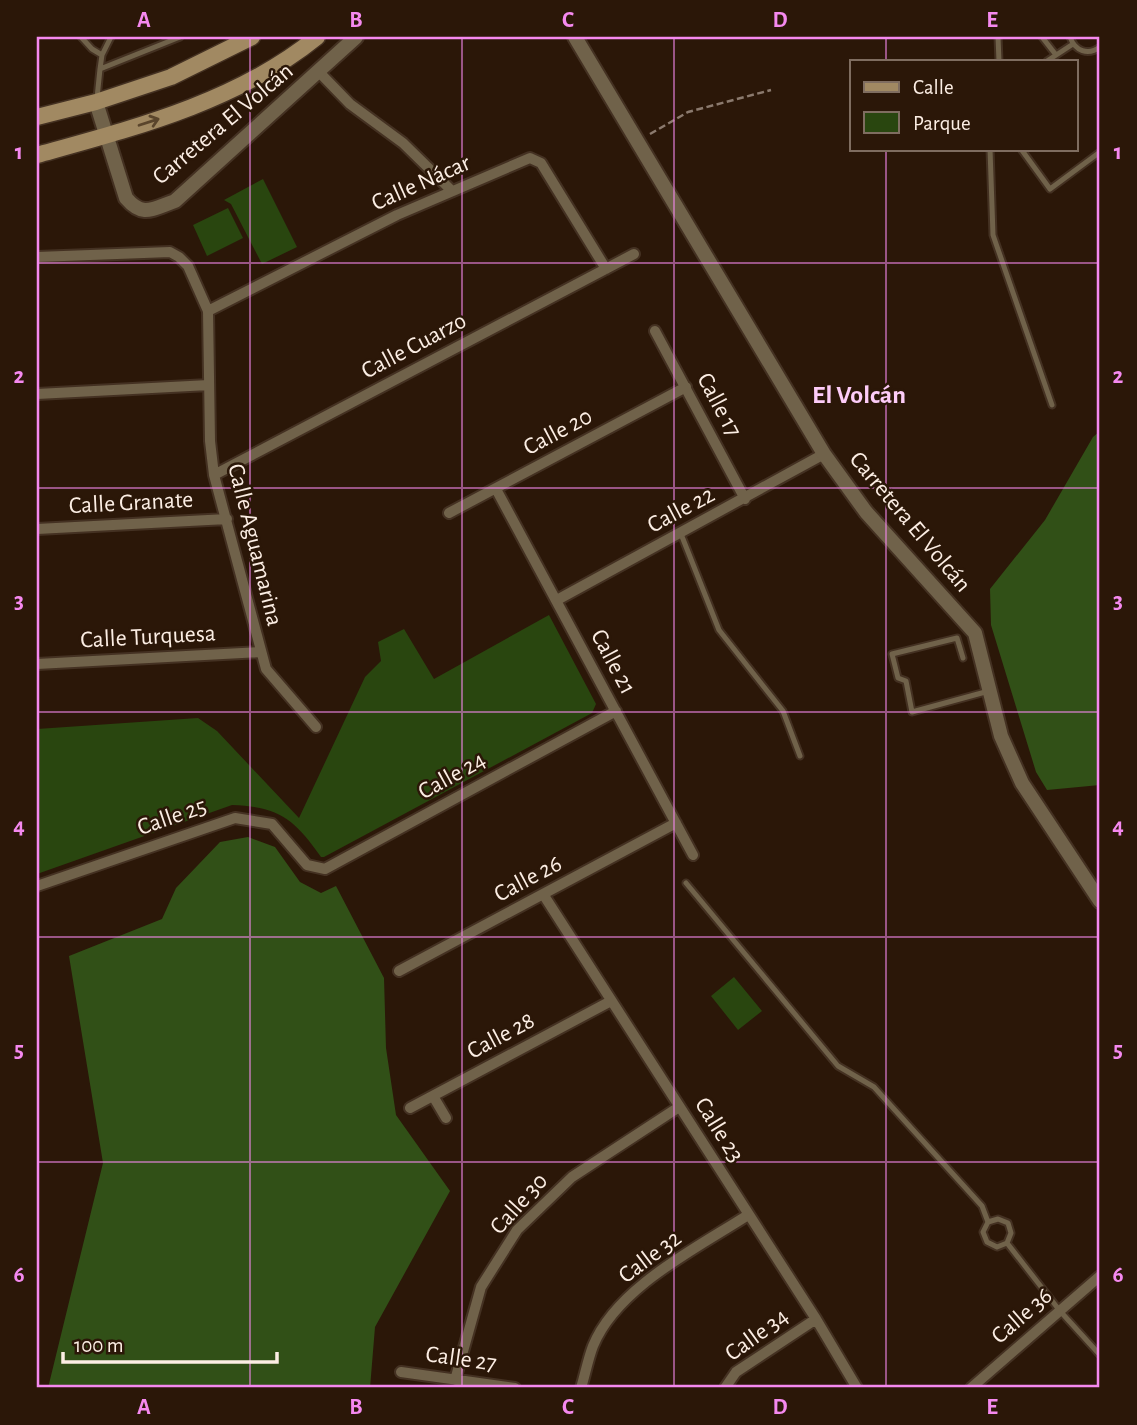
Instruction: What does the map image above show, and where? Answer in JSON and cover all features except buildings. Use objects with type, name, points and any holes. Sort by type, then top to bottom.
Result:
[{"type":"main road","points":[[37,155],[187,110],[254,79],[317,37]]},
{"type":"main road","points":[[37,117],[172,78],[248,38]]},
{"type":"street","name":"Carretera El Volcán","points":[[96,102],[126,198],[140,211],[155,208],[175,201],[356,37]]},
{"type":"street","name":"Carretera El Volcán","points":[[575,37],[824,454],[866,512],[975,633],[1001,736],[1022,783],[1100,901]]},
{"type":"street","points":[[318,72],[350,104],[403,144],[452,191]]},
{"type":"street","name":"Calle Nácar","points":[[208,311],[397,215],[519,162],[535,159],[541,163],[606,269]]},
{"type":"street","points":[[37,257],[170,252],[180,257],[188,266],[208,311]]},
{"type":"street","name":"Calle Cuarzo","points":[[214,475],[634,254]]},
{"type":"street","name":"Calle Aguamarina","points":[[208,311],[214,475],[266,669],[316,727]]},
{"type":"street","name":"Calle 17","points":[[655,331],[745,499]]},
{"type":"street","points":[[37,394],[209,385]]},
{"type":"street","name":"Calle 20","points":[[449,513],[685,387]]},
{"type":"street","name":"Calle 22","points":[[557,600],[824,454]]},
{"type":"street","name":"Calle 21","points":[[496,489],[693,855]]},
{"type":"street","name":"Calle Granate","points":[[37,529],[227,519]]},
{"type":"street","name":"Calle Turquesa","points":[[37,664],[261,652]]},
{"type":"street","name":"Calle 24","points":[[307,865],[325,869],[615,711]]},
{"type":"street","name":"Calle 25","points":[[37,886],[235,818],[272,824],[307,865]]},
{"type":"street","name":"Calle 26","points":[[399,971],[676,823]]},
{"type":"street","name":"Calle 23","points":[[543,894],[816,1319],[857,1388]]},
{"type":"street","name":"Calle 28","points":[[410,1108],[611,1001]]},
{"type":"street","points":[[433,1096],[446,1118]]},
{"type":"street","name":"Calle 30","points":[[455,1380],[481,1287],[517,1230],[572,1177],[680,1107]]},
{"type":"street","name":"Calle 32","points":[[581,1388],[593,1345],[614,1313],[644,1283],[748,1215]]},
{"type":"street","name":"Calle 36","points":[[971,1388],[1100,1276]]},
{"type":"street","name":"Calle 34","points":[[725,1388],[736,1372],[816,1319]]},
{"type":"street","name":"Calle 27","points":[[401,1372],[515,1388]]},
{"type":"lane","points":[[82,37],[92,49],[102,55]]},
{"type":"lane","points":[[96,102],[102,55],[111,37]]},
{"type":"lane","points":[[100,69],[180,37]]},
{"type":"lane","points":[[998,37],[999,60]]},
{"type":"lane","points":[[1042,37],[1056,55]]},
{"type":"lane","points":[[1070,37],[1073,44],[1086,52],[1100,48]]},
{"type":"lane","points":[[1048,60],[1073,44]]},
{"type":"lane","points":[[990,150],[993,235],[1052,405]]},
{"type":"lane","points":[[1022,150],[1049,189],[1100,152]]},
{"type":"lane","points":[[681,534],[719,631],[783,711],[800,756]]},
{"type":"lane","points":[[963,658],[957,638],[892,654],[898,678],[906,681],[912,712],[989,691]]},
{"type":"lane","points":[[958,643],[976,639]]},
{"type":"lane","points":[[686,883],[838,1066],[874,1087],[982,1206],[988,1223],[984,1232],[987,1242],[997,1247],[1007,1243],[1012,1233],[1008,1223],[998,1219],[988,1223]]},
{"type":"lane","points":[[1007,1243],[1060,1311],[1100,1355]]},
{"type":"path","points":[[639,141],[688,112],[771,90]]},
{"type":"green space","points":[[263,179],[297,247],[262,264],[231,204],[224,200]]},
{"type":"green space","points":[[228,208],[243,238],[207,256],[193,225]]},
{"type":"green space","points":[[1100,431],[1100,785],[1047,790],[1036,772],[991,625],[990,589],[1045,520],[1093,437]]},
{"type":"green space","points":[[549,615],[596,704],[592,713],[324,857],[321,857],[294,824],[274,812],[232,805],[37,874],[37,729],[198,718],[217,731],[299,818],[365,677],[381,661],[378,642],[404,629],[434,679]]},
{"type":"green space","points":[[248,837],[275,847],[300,882],[321,893],[336,886],[384,978],[386,1048],[396,1115],[450,1191],[375,1327],[370,1388],[48,1388],[103,1163],[69,956],[162,919],[176,888],[220,842]]},
{"type":"green space","points":[[734,977],[762,1011],[738,1030],[711,996]]},
{"type":"district","name":"El Volcán","points":[[859,395]]}]
